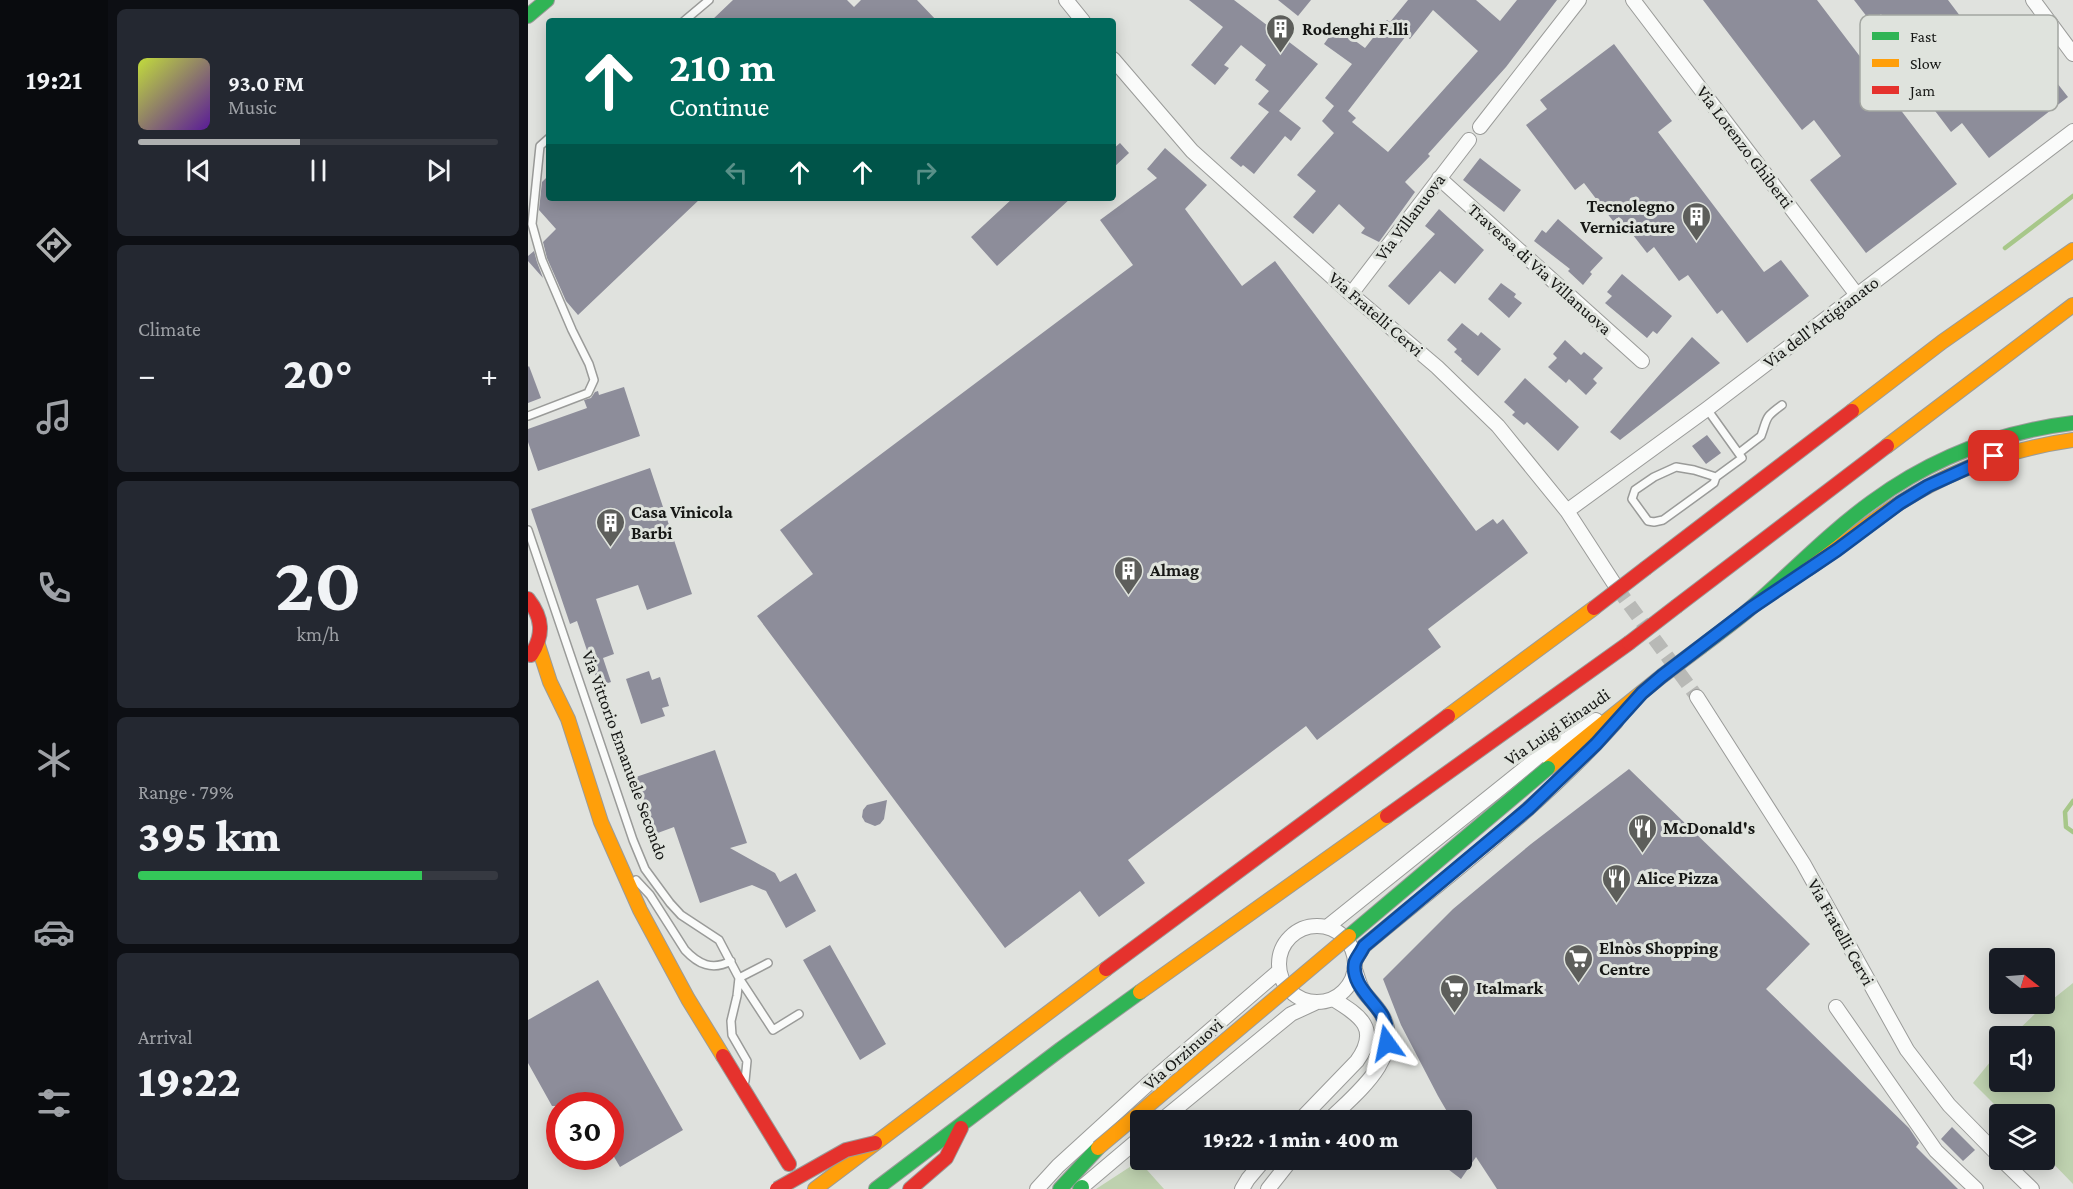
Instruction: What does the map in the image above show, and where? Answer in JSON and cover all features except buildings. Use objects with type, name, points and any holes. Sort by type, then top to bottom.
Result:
[{"type":"main road","points":[[528,16],[547,0]]},
{"type":"main road","points":[[814,1189],[1141,942],[1594,608],[1942,342],[2073,250]]},
{"type":"main road","points":[[876,1189],[963,1125],[1061,1048],[1629,643],[2073,305]]},
{"type":"main road","points":[[1751,608],[1827,539],[1889,490],[1918,471],[2002,435],[2043,426],[2073,423]]},
{"type":"main road","points":[[1060,1189],[1098,1148],[1548,768],[1751,608],[1837,550],[1900,503],[1928,486],[2007,452],[2044,443],[2073,440]]},
{"type":"main road","points":[[528,599],[537,609],[542,633],[538,645],[528,657]]},
{"type":"main road","points":[[538,645],[550,682],[568,719],[601,822],[640,910],[683,991],[789,1164]]},
{"type":"main road","points":[[536,675],[550,682]]},
{"type":"main road","points":[[910,1189],[946,1158],[963,1125]]},
{"type":"main road","points":[[777,1189],[846,1150],[875,1143]]},
{"type":"street","points":[[1480,127],[1579,0]]},
{"type":"street","name":"Via Lorenzo Ghiberti","points":[[1633,0],[1857,295]]},
{"type":"street","points":[[2033,0],[2044,15]]},
{"type":"street","points":[[1072,2],[1081,18]]},
{"type":"street","points":[[2058,34],[2073,54]]},
{"type":"street","name":"Via Fratelli Cervi","points":[[1116,63],[1192,151],[1351,294],[1437,367],[1498,426],[1567,511],[1617,588]]},
{"type":"street","name":"Via dell'Artigianato","points":[[1567,511],[1707,409],[2073,131]]},
{"type":"street","name":"Via Villanuova","points":[[1351,294],[1469,140]]},
{"type":"street","name":"Traversa di Via Villanuova","points":[[1439,178],[1642,361]]},
{"type":"street","name":"Via Luigi Einaudi","points":[[1327,927],[1534,761],[1579,730],[1642,693]]},
{"type":"street","name":"Via Luigi Einaudi","points":[[1333,999],[1348,987],[1364,946],[1528,809],[1596,744],[1642,693]]},
{"type":"street","name":"Via Fratelli Cervi","points":[[1697,697],[1803,863],[1907,1050],[1949,1105],[1989,1146]]},
{"type":"street","points":[[1315,1003],[1303,1000],[1283,983],[1279,971],[1279,958],[1283,945],[1291,935],[1302,928],[1315,926],[1327,927],[1347,939],[1353,950],[1362,989],[1383,1017],[1387,1030],[1384,1057],[1377,1070],[1339,1110]]},
{"type":"street","name":"Via Orzinuovi","points":[[1037,1189],[1058,1166],[1150,1082],[1279,971]]},
{"type":"street","points":[[1173,1110],[1291,1014],[1315,1003],[1333,999],[1353,1011],[1363,1021],[1368,1031],[1368,1041],[1365,1050],[1357,1060],[1310,1110]]},
{"type":"street","points":[[1836,1007],[1936,1151],[1976,1189]]},
{"type":"street","points":[[1081,1188],[1130,1146]]},
{"type":"street","points":[[1242,1189],[1256,1170]]},
{"type":"street","points":[[1268,1189],[1283,1170]]},
{"type":"street","name":"Via Fratelli Cervi","points":[[2013,1170],[2032,1189]]},
{"type":"lane","points":[[688,18],[709,0]]},
{"type":"lane","points":[[528,416],[588,393],[594,380],[542,260],[532,224],[540,146],[546,141]]},
{"type":"lane","points":[[1739,453],[1761,436],[1768,416],[1782,405]]},
{"type":"lane","points":[[1707,409],[1742,458],[1716,477],[1714,483],[1663,520],[1648,521],[1632,499],[1635,490],[1653,477],[1676,467],[1716,477]]},
{"type":"lane","name":"Via Vittorio Emanuele Secondo","points":[[528,530],[633,840],[645,868],[657,888],[681,915],[719,939],[739,978],[773,1030],[799,1014]]},
{"type":"lane","points":[[617,862],[650,895],[685,950],[692,957],[711,967],[722,966],[730,961]]},
{"type":"lane","points":[[743,1092],[747,1061],[732,1035],[731,1021],[739,978],[768,963]]},
{"type":"green space","points":[[2073,983],[2073,1184],[2055,1165],[2055,1104],[1994,1104],[1973,1083],[1989,1063],[1989,1092],[2055,1092],[2055,1026],[2022,1026],[2035,1014],[2055,1014],[2055,997]]},
{"type":"green space","points":[[1130,1167],[1130,1170],[1147,1170],[1164,1189],[1096,1189]]},
{"type":"waterway","points":[[2005,248],[2073,196]]},
{"type":"waterway","points":[[2073,801],[2065,812],[2066,827],[2073,832]]},
{"type":"tunnel","points":[[1617,588],[1697,697]]},
{"type":"traffic: fast","points":[[528,16],[547,0]]},
{"type":"traffic: fast","points":[[1702,646],[1752,607],[1872,502],[1918,472],[1967,449],[1993,440],[2073,423]]},
{"type":"traffic: fast","points":[[1662,676],[1702,646]]},
{"type":"traffic: fast","points":[[1349,936],[1548,768]]},
{"type":"traffic: fast","points":[[876,1189],[1140,992]]},
{"type":"traffic: fast","points":[[1060,1189],[1098,1148]]},
{"type":"traffic: slow","points":[[1852,411],[1942,342],[2073,250]]},
{"type":"traffic: slow","points":[[1887,446],[2073,305]]},
{"type":"traffic: slow","points":[[1808,569],[1889,510],[1942,479],[2005,455],[2073,440]]},
{"type":"traffic: slow","points":[[1448,716],[1594,608]]},
{"type":"traffic: slow","points":[[538,645],[550,682],[568,719],[601,822],[640,910],[688,999],[723,1056]]},
{"type":"traffic: slow","points":[[1548,768],[1662,676]]},
{"type":"traffic: slow","points":[[1140,992],[1387,816]]},
{"type":"traffic: slow","points":[[1098,1148],[1349,936]]},
{"type":"traffic: slow","points":[[815,1189],[1106,969]]},
{"type":"traffic: jam","points":[[1646,568],[1852,411]]},
{"type":"traffic: jam","points":[[1677,606],[1887,446]]},
{"type":"traffic: jam","points":[[1594,608],[1646,568]]},
{"type":"traffic: jam","points":[[528,599],[537,613],[540,627],[540,634],[531,655]]},
{"type":"traffic: jam","points":[[1629,643],[1677,606]]},
{"type":"traffic: jam","points":[[1387,816],[1629,643]]},
{"type":"traffic: jam","points":[[1106,969],[1448,716]]},
{"type":"traffic: jam","points":[[723,1056],[789,1164]]},
{"type":"traffic: jam","points":[[910,1189],[946,1158],[961,1128]]},
{"type":"traffic: jam","points":[[777,1189],[846,1150],[875,1143]]},
{"type":"place","name":"Rodenghi F.lli","points":[[1281,54]]},
{"type":"place","name":"Tecnolegno Verniciature","points":[[1696,242]]},
{"type":"place","name":"Casa Vinicola Barbi","points":[[610,548]]},
{"type":"place","name":"Almag","points":[[1129,596]]},
{"type":"place","name":"McDonald's","points":[[1642,854]]},
{"type":"place","name":"Alice Pizza","points":[[1616,904]]},
{"type":"place","name":"Elnòs Shopping Centre","points":[[1578,984]]},
{"type":"place","name":"Italmark","points":[[1455,1014]]},
{"type":"route","points":[[1387,1043],[1387,1030],[1383,1017],[1362,989],[1355,970],[1355,961],[1364,946],[1528,809],[1596,744],[1642,693],[1662,676],[1751,608],[1837,550],[1900,503],[1928,486],[1994,456]]}]
